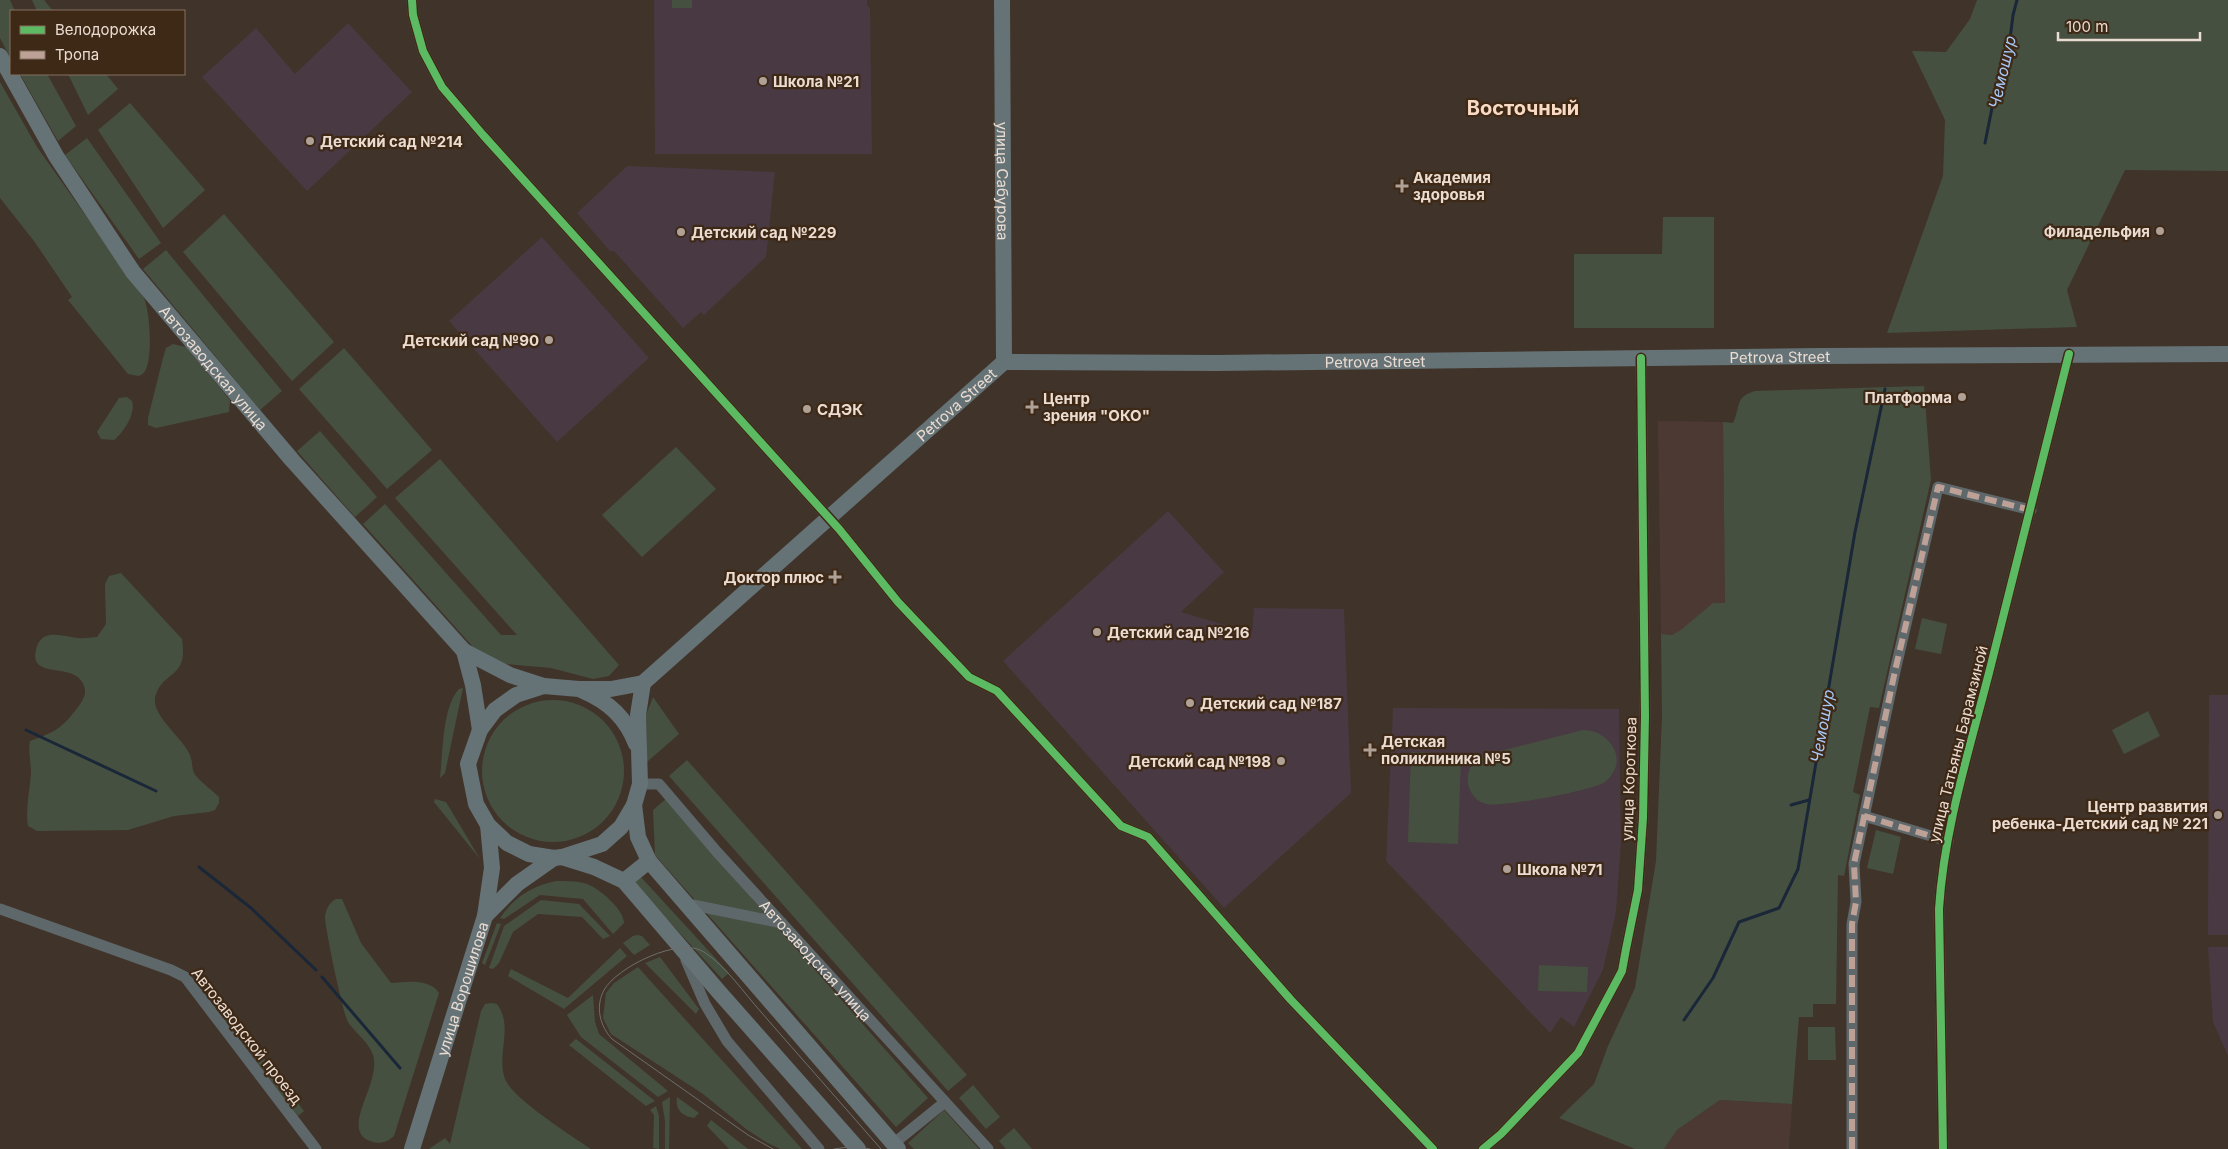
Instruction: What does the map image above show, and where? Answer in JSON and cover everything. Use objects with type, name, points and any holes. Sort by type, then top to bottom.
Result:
[{"type":"main road","name":"улица Сабурова","points":[[1002,0],[1004,362]]},
{"type":"main road","name":"Автозаводская улица","points":[[0,56],[10,74]]},
{"type":"main road","name":"Автозаводская улица","points":[[11,75],[56,156],[134,272],[292,460],[464,651]]},
{"type":"main road","name":"Petrova Street","points":[[644,683],[1004,362],[1227,363],[2228,354]]},
{"type":"main road","points":[[464,651],[510,675],[544,686],[611,689],[644,683],[638,715],[640,784],[634,806],[621,827],[602,844],[558,858]]},
{"type":"main road","points":[[464,651],[473,685],[480,730]]},
{"type":"main road","points":[[544,686],[516,695],[496,710],[480,730],[468,764],[476,804],[488,826],[507,843],[529,854],[558,858],[594,868],[624,881],[858,1149]]},
{"type":"main road","points":[[579,689],[599,698],[617,712],[630,730],[638,751]]},
{"type":"main road","points":[[634,806],[638,837],[649,860],[896,1147]]},
{"type":"main road","points":[[486,916],[492,868],[488,826]]},
{"type":"main road","name":"улица Ворошилова","points":[[412,1149],[486,916],[517,884],[558,858]]},
{"type":"main road","points":[[624,881],[649,860]]},
{"type":"street","points":[[412,0],[413,15],[423,51],[442,87],[527,186],[673,344],[828,518],[898,602],[969,677],[997,691],[1121,826],[1148,837],[1290,1000],[1433,1149]]},
{"type":"street","name":"улица Татьяны Барамзиной","points":[[1943,1149],[1941,873],[1960,785],[2069,354]]},
{"type":"street","name":"улица Короткова","points":[[1483,1149],[1501,1134],[1578,1053],[1622,971],[1640,864],[1645,716],[1641,358]]},
{"type":"street","points":[[1852,1149],[1852,924],[1856,902],[1854,864],[1938,487],[2031,510]]},
{"type":"street","name":"Автозаводская улица","points":[[640,784],[659,784],[782,923],[988,1149]]},
{"type":"street","points":[[1864,816],[1948,842]]},
{"type":"street","points":[[688,904],[782,923]]},
{"type":"street","name":"Автозаводской проезд","points":[[0,909],[171,970],[185,977],[316,1149]]},
{"type":"street","points":[[678,942],[705,1004],[727,1040],[819,1149]]},
{"type":"street","points":[[896,1147],[945,1102]]},
{"type":"shaded area","name":"Школа №21","points":[[654,0],[867,0],[867,5],[870,8],[872,154],[655,154]]},
{"type":"shaded area","name":"Детский сад №214","points":[[348,23],[412,92],[307,191],[202,77],[256,28],[295,74]]},
{"type":"shaded area","name":"Детский сад №229","points":[[627,166],[775,172],[766,257],[704,315],[701,312],[683,328],[577,213]]},
{"type":"shaded area","name":"Детский сад №90","points":[[542,237],[649,358],[557,442],[449,321]]},
{"type":"shaded area","points":[[1658,421],[1723,422],[1725,603],[1672,635],[1661,634]]},
{"type":"shaded area","points":[[1168,511],[1224,572],[1181,612],[1252,633],[1254,608],[1344,609],[1351,793],[1224,908],[1003,661]]},
{"type":"shaded area","name":"Центр развития ребенка-Детский сад № 221","points":[[2209,695],[2228,695],[2228,935],[2208,935]]},
{"type":"shaded area","name":"Школа №71","points":[[1393,708],[1619,709],[1621,843],[1616,912],[1603,970],[1574,1027],[1561,1017],[1550,1033],[1386,861]]},
{"type":"shaded area","points":[[2208,947],[2228,947],[2228,1056],[2213,1022]]},
{"type":"shaded area","points":[[1720,1100],[1792,1104],[1789,1149],[1664,1149],[1677,1130]]},
{"type":"green space","points":[[0,0],[10,0],[15,10],[10,10],[10,57],[0,38]]},
{"type":"green space","points":[[32,0],[44,0],[52,10],[37,10]]},
{"type":"green space","points":[[672,0],[692,0],[692,8],[672,8]]},
{"type":"green space","points":[[1977,0],[2228,0],[2228,171],[2125,170],[2067,290],[2077,327],[1887,333],[1943,176],[1945,120],[1912,51],[1946,52],[1970,19]]},
{"type":"green space","points":[[21,75],[48,75],[76,126],[58,141]]},
{"type":"green space","points":[[68,75],[107,75],[118,89],[88,115]]},
{"type":"green space","points":[[0,82],[37,147],[144,298],[148,313],[150,346],[148,365],[145,372],[140,376],[128,374],[68,300],[72,297],[34,241],[0,198]]},
{"type":"green space","points":[[130,103],[205,190],[163,228],[98,130]]},
{"type":"green space","points":[[87,138],[161,243],[139,259],[65,155]]},
{"type":"green space","points":[[224,214],[334,342],[292,381],[183,252]]},
{"type":"green space","points":[[1663,217],[1714,217],[1714,328],[1574,328],[1574,254],[1662,254]]},
{"type":"green space","points":[[166,250],[282,391],[260,410],[143,269]]},
{"type":"green space","points":[[173,344],[186,347],[230,400],[229,412],[156,428],[148,425],[148,418],[166,348]]},
{"type":"green space","points":[[344,348],[432,450],[387,489],[299,389]]},
{"type":"green space","points":[[1924,386],[1931,480],[1879,708],[1870,707],[1853,792],[1860,795],[1844,876],[1838,875],[1836,1004],[1813,1004],[1813,1017],[1799,1017],[1792,1104],[1720,1100],[1677,1130],[1664,1149],[1635,1149],[1559,1118],[1594,1084],[1608,1046],[1635,988],[1656,861],[1662,717],[1661,634],[1672,635],[1713,603],[1725,603],[1723,422],[1733,423],[1741,400],[1748,393],[1755,391]]},
{"type":"green space","points":[[127,397],[132,401],[133,406],[131,417],[122,432],[114,440],[101,439],[97,432],[119,398]]},
{"type":"green space","points":[[320,431],[377,497],[355,517],[297,451]]},
{"type":"green space","points":[[676,447],[716,489],[642,557],[602,515]]},
{"type":"green space","points":[[440,459],[619,665],[609,676],[593,679],[551,668],[506,664],[473,647],[363,524],[385,504],[501,635],[517,635],[395,498]]},
{"type":"green space","points":[[121,573],[182,639],[182,661],[175,672],[160,686],[155,702],[161,717],[190,755],[194,774],[219,797],[219,803],[215,810],[209,812],[174,816],[128,830],[37,831],[28,826],[27,819],[31,773],[30,741],[46,735],[63,725],[80,704],[85,692],[80,679],[75,675],[45,668],[40,665],[35,659],[37,646],[40,640],[49,635],[80,638],[97,637],[106,624],[105,584],[109,576]]},
{"type":"green space","points":[[1922,618],[1947,624],[1941,654],[1915,649]]},
{"type":"green space","points":[[463,688],[445,773],[440,778],[446,718],[453,697],[459,689]]},
{"type":"green space","points":[[653,697],[679,734],[647,762],[646,715]]},
{"type":"green space","points":[[553,700],[580,706],[592,712],[603,721],[612,732],[618,744],[624,771],[618,798],[612,810],[603,821],[592,830],[580,836],[553,842],[526,836],[514,830],[503,821],[494,810],[488,798],[482,771],[488,744],[494,732],[503,721],[514,712],[526,706]]},
{"type":"green space","points":[[2148,711],[2160,736],[2124,754],[2112,730]]},
{"type":"green space","points":[[1583,730],[1593,731],[1602,735],[1614,749],[1616,765],[1612,774],[1605,782],[1567,794],[1495,805],[1481,802],[1471,793],[1468,785],[1469,771],[1473,763],[1480,756]]},
{"type":"green space","points":[[1411,752],[1461,754],[1458,844],[1408,842]]},
{"type":"green space","points":[[687,760],[967,1075],[948,1091],[669,776]]},
{"type":"green space","points":[[667,798],[755,902],[928,1098],[896,1127],[655,855],[653,810]]},
{"type":"green space","points":[[435,799],[446,802],[480,859],[434,802]]},
{"type":"green space","points":[[1876,830],[1901,837],[1893,874],[1867,868]]},
{"type":"green space","points":[[639,875],[729,973],[722,979],[634,883]]},
{"type":"green space","points":[[556,881],[581,882],[596,889],[620,911],[624,923],[613,934],[583,899],[540,895],[504,919],[500,918],[511,904],[531,889]]},
{"type":"green space","points":[[336,899],[342,899],[361,943],[391,983],[424,983],[435,988],[439,993],[394,1136],[383,1142],[370,1141],[362,1135],[359,1126],[360,1116],[372,1079],[373,1055],[348,1022],[339,988],[325,917],[328,906]]},
{"type":"green space","points":[[541,900],[579,904],[610,936],[603,939],[582,917],[538,914],[513,932],[499,963],[493,969],[489,968],[504,926]]},
{"type":"green space","points":[[497,923],[501,924],[485,965],[482,963]]},
{"type":"green space","points":[[637,935],[642,936],[650,945],[634,955],[623,943]]},
{"type":"green space","points":[[620,948],[627,956],[564,1009],[508,976],[511,969],[568,998]]},
{"type":"green space","points":[[660,957],[699,1009],[696,1014],[645,963]]},
{"type":"green space","points":[[1539,965],[1588,967],[1587,992],[1538,991]]},
{"type":"green space","points":[[638,967],[802,1149],[780,1149],[766,1142],[746,1129],[703,1094],[611,1034],[603,1018],[606,993],[614,983]]},
{"type":"green space","points":[[593,995],[595,1022],[599,1034],[668,1091],[658,1097],[581,1037],[567,1015]]},
{"type":"green space","points":[[218,998],[304,1111],[298,1116],[212,1003]]},
{"type":"green space","points":[[485,1004],[497,1004],[502,1013],[505,1031],[502,1060],[503,1070],[505,1079],[510,1087],[530,1106],[591,1149],[429,1149],[445,1138],[450,1144],[481,1011]]},
{"type":"green space","points":[[1808,1027],[1835,1027],[1836,1060],[1808,1060]]},
{"type":"green space","points":[[576,1039],[655,1101],[646,1106],[569,1045]]},
{"type":"green space","points":[[973,1085],[1000,1117],[986,1129],[959,1098]]},
{"type":"green space","points":[[670,1097],[669,1149],[665,1149],[665,1121],[662,1102]]},
{"type":"green space","points":[[677,1097],[699,1113],[694,1118],[680,1112],[677,1105]]},
{"type":"green space","points":[[656,1106],[659,1116],[659,1149],[653,1148],[654,1115],[650,1110]]},
{"type":"green space","points":[[944,1110],[979,1149],[914,1149],[908,1143]]},
{"type":"green space","points":[[711,1120],[748,1149],[729,1149],[707,1126]]},
{"type":"green space","points":[[1014,1128],[1032,1149],[1006,1149],[999,1141]]},
{"type":"waterway","name":"Чемошур","points":[[1985,143],[1994,98],[2008,55],[2013,15],[2017,0]]},
{"type":"waterway","name":"Чемошур","points":[[1684,1020],[1713,978],[1739,922],[1779,908],[1798,869],[1855,532],[1885,389]]},
{"type":"waterway","points":[[26,730],[156,791]]},
{"type":"waterway","points":[[1791,805],[1809,800]]},
{"type":"waterway","points":[[199,867],[251,908],[316,970]]},
{"type":"waterway","points":[[322,977],[400,1068]]},
{"type":"tram line","points":[[773,1149],[748,1135],[612,1039],[604,1028],[599,1010],[601,996],[611,981],[635,964],[665,951],[693,948],[704,952],[727,972],[881,1149]]},
{"type":"tram line","points":[[834,1149],[856,1146],[870,1149]]},
{"type":"marked path","points":[[1852,1149],[1852,924],[1856,902],[1854,864],[1895,671],[1938,487],[2031,510]]},
{"type":"marked path","points":[[1864,816],[1948,841]]},
{"type":"cycle path","points":[[412,0],[413,15],[423,51],[442,87],[483,135],[839,529],[898,602],[969,677],[997,691],[1121,826],[1148,837],[1291,1000],[1433,1149]]},
{"type":"cycle path","points":[[1943,1149],[1939,909],[1946,848],[1959,788],[2069,354]]},
{"type":"cycle path","points":[[1483,1149],[1501,1134],[1578,1053],[1622,971],[1638,890],[1643,818],[1645,716],[1641,358]]},
{"type":"place","name":"Школа №21","points":[[763,81]]},
{"type":"place","name":"Детский сад №214","points":[[310,141]]},
{"type":"place","name":"Академия здоровья","points":[[1402,186]]},
{"type":"place","name":"Филадельфия","points":[[2160,231]]},
{"type":"place","name":"Детский сад №229","points":[[681,232]]},
{"type":"place","name":"Детский сад №90","points":[[549,340]]},
{"type":"place","name":"Платформа","points":[[1962,397]]},
{"type":"place","name":"Центр зрения \"ОКО\"","points":[[1032,407]]},
{"type":"place","name":"СДЭК","points":[[807,409]]},
{"type":"place","name":"Доктор плюс","points":[[835,577]]},
{"type":"place","name":"Детский сад №216","points":[[1097,632]]},
{"type":"place","name":"Детский сад №187","points":[[1190,703]]},
{"type":"place","name":"Детская поликлиника №5","points":[[1370,750]]},
{"type":"place","name":"Детский сад №198","points":[[1281,761]]},
{"type":"place","name":"Центр развития ребенка-Детский сад № 221","points":[[2218,815]]},
{"type":"place","name":"Школа №71","points":[[1507,869]]},
{"type":"district","name":"Восточный","points":[[1523,108]]}]
